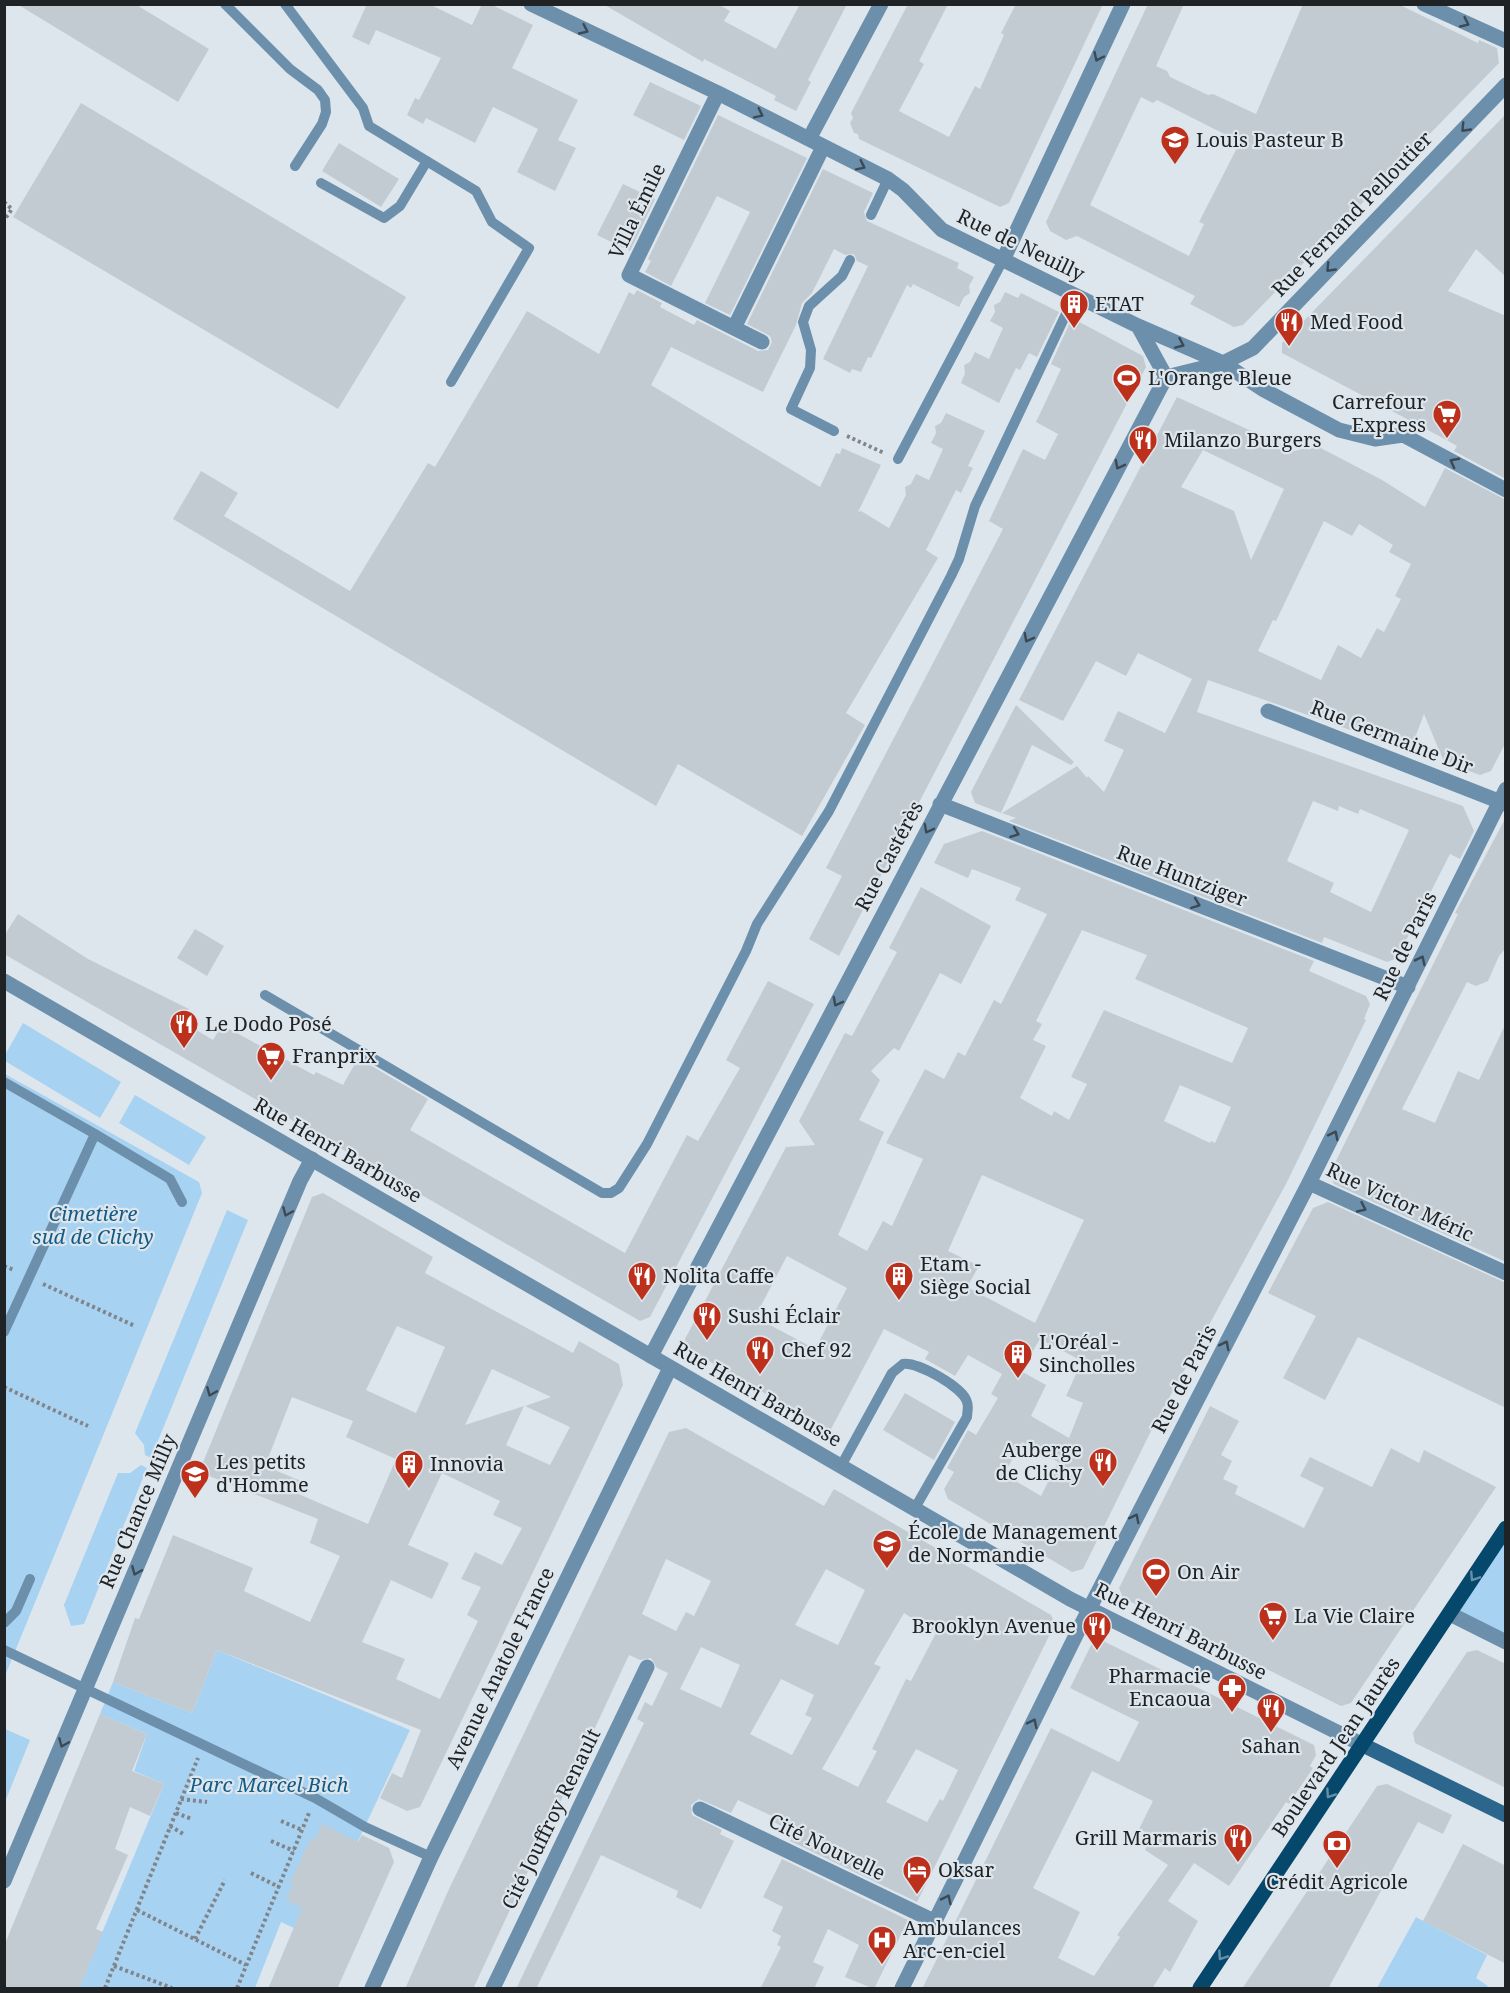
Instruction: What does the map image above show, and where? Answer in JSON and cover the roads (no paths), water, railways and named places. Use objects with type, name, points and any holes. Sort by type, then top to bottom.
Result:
[{"type":"main road","name":"Boulevard Jean Jaurès","points":[[1200,1989],[1506,1528]]},
{"type":"main road","name":"Rue Henri Barbusse","points":[[1363,1745],[1506,1815]]},
{"type":"street","name":"Rue de Neuilly","points":[[531,4],[718,93],[888,179],[903,189],[942,230],[1138,326],[1223,363],[1264,390],[1340,430],[1375,438],[1403,435],[1506,490]]},
{"type":"street","points":[[809,139],[881,4]]},
{"type":"street","points":[[1003,260],[1123,4]]},
{"type":"street","points":[[1424,4],[1506,41]]},
{"type":"street","name":"Rue Fernand Pelloutier","points":[[1223,363],[1253,348],[1506,85]]},
{"type":"street","name":"Villa Émile","points":[[718,93],[629,275],[762,342]]},
{"type":"street","points":[[734,328],[823,147]]},
{"type":"street","points":[[1138,326],[1166,376],[1223,363]]},
{"type":"street","name":"Rue Castérès","points":[[651,1356],[1166,376]]},
{"type":"street","name":"Rue Germaine Dir","points":[[1268,711],[1504,798]]},
{"type":"street","name":"Rue de Paris","points":[[902,1989],[1090,1608],[1504,798]]},
{"type":"street","name":"Rue Huntziger","points":[[940,804],[1408,987]]},
{"type":"street","name":"Rue Henri Barbusse","points":[[4,981],[1070,1599],[1363,1745]]},
{"type":"street","name":"Rue Chance Milly","points":[[4,1881],[295,1192],[312,1159]]},
{"type":"street","name":"Rue Victor Méric","points":[[1309,1183],[1506,1273]]},
{"type":"street","name":"Avenue Anatole France","points":[[372,1989],[432,1857],[670,1368]]},
{"type":"street","points":[[1450,1614],[1506,1642]]},
{"type":"street","name":"Cité Jouffroy Renault","points":[[493,1989],[647,1667]]},
{"type":"street","name":"Cité Nouvelle","points":[[700,1809],[936,1922]]},
{"type":"lane","points":[[225,4],[290,69],[318,90],[325,100],[326,112],[322,124],[295,166]]},
{"type":"lane","points":[[285,4],[363,108],[369,126],[476,191],[492,222],[529,248],[451,382]]},
{"type":"lane","points":[[321,183],[384,218],[400,206],[427,161]]},
{"type":"lane","points":[[871,215],[888,179]]},
{"type":"lane","points":[[834,431],[791,409],[810,368],[811,350],[802,322],[809,306],[842,276],[850,260]]},
{"type":"lane","points":[[898,459],[1003,260]]},
{"type":"lane","points":[[265,995],[602,1193],[610,1193],[619,1188],[647,1144],[746,951],[757,924],[829,811],[960,559],[975,506],[1075,295]]},
{"type":"lane","points":[[4,1082],[170,1179],[182,1202]]},
{"type":"lane","points":[[4,1332],[95,1134]]},
{"type":"lane","points":[[841,1466],[897,1367],[909,1363],[933,1374],[958,1389],[968,1402],[968,1409],[966,1417],[915,1508]]},
{"type":"lane","points":[[4,1623],[15,1611],[30,1579]]},
{"type":"lane","points":[[4,1650],[204,1744],[315,1798],[365,1827],[432,1857]]},
{"type":"place","name":"Louis Pasteur B","points":[[1175,166]]},
{"type":"place","name":"ETAT","points":[[1074,330]]},
{"type":"place","name":"Med Food","points":[[1289,348]]},
{"type":"place","name":"L'Orange Bleue","points":[[1127,404]]},
{"type":"place","name":"Carrefour Express","points":[[1447,440]]},
{"type":"place","name":"Milanzo Burgers","points":[[1143,466]]},
{"type":"place","name":"Le Dodo Posé","points":[[184,1050]]},
{"type":"place","name":"Franprix","points":[[271,1082]]},
{"type":"place","name":"Nolita Caffe","points":[[642,1302]]},
{"type":"place","name":"Etam - Siège Social","points":[[899,1302]]},
{"type":"place","name":"Sushi Éclair","points":[[707,1342]]},
{"type":"place","name":"Chef 92","points":[[760,1376]]},
{"type":"place","name":"L'Oréal - Sincholles","points":[[1018,1380]]},
{"type":"place","name":"Auberge de Clichy","points":[[1103,1488]]},
{"type":"place","name":"Innovia","points":[[409,1490]]},
{"type":"place","name":"Les petits d'Homme","points":[[195,1500]]},
{"type":"place","name":"École de Management de Normandie","points":[[887,1570]]},
{"type":"place","name":"On Air","points":[[1156,1598]]},
{"type":"place","name":"La Vie Claire","points":[[1273,1642]]},
{"type":"place","name":"Brooklyn Avenue","points":[[1097,1652]]},
{"type":"place","name":"Pharmacie Encaoua","points":[[1232,1714]]},
{"type":"place","name":"Sahan","points":[[1271,1734]]},
{"type":"place","name":"Grill Marmaris","points":[[1238,1864]]},
{"type":"place","name":"Crédit Agricole","points":[[1337,1870]]},
{"type":"place","name":"Oksar","points":[[917,1896]]},
{"type":"place","name":"Ambulances Arc-en-ciel","points":[[882,1966]]},
{"type":"park label","name":"Cimetière sud de Clichy","points":[[93,1226]]},
{"type":"park label","name":"Parc Marcel Bich","points":[[269,1785]]}]
